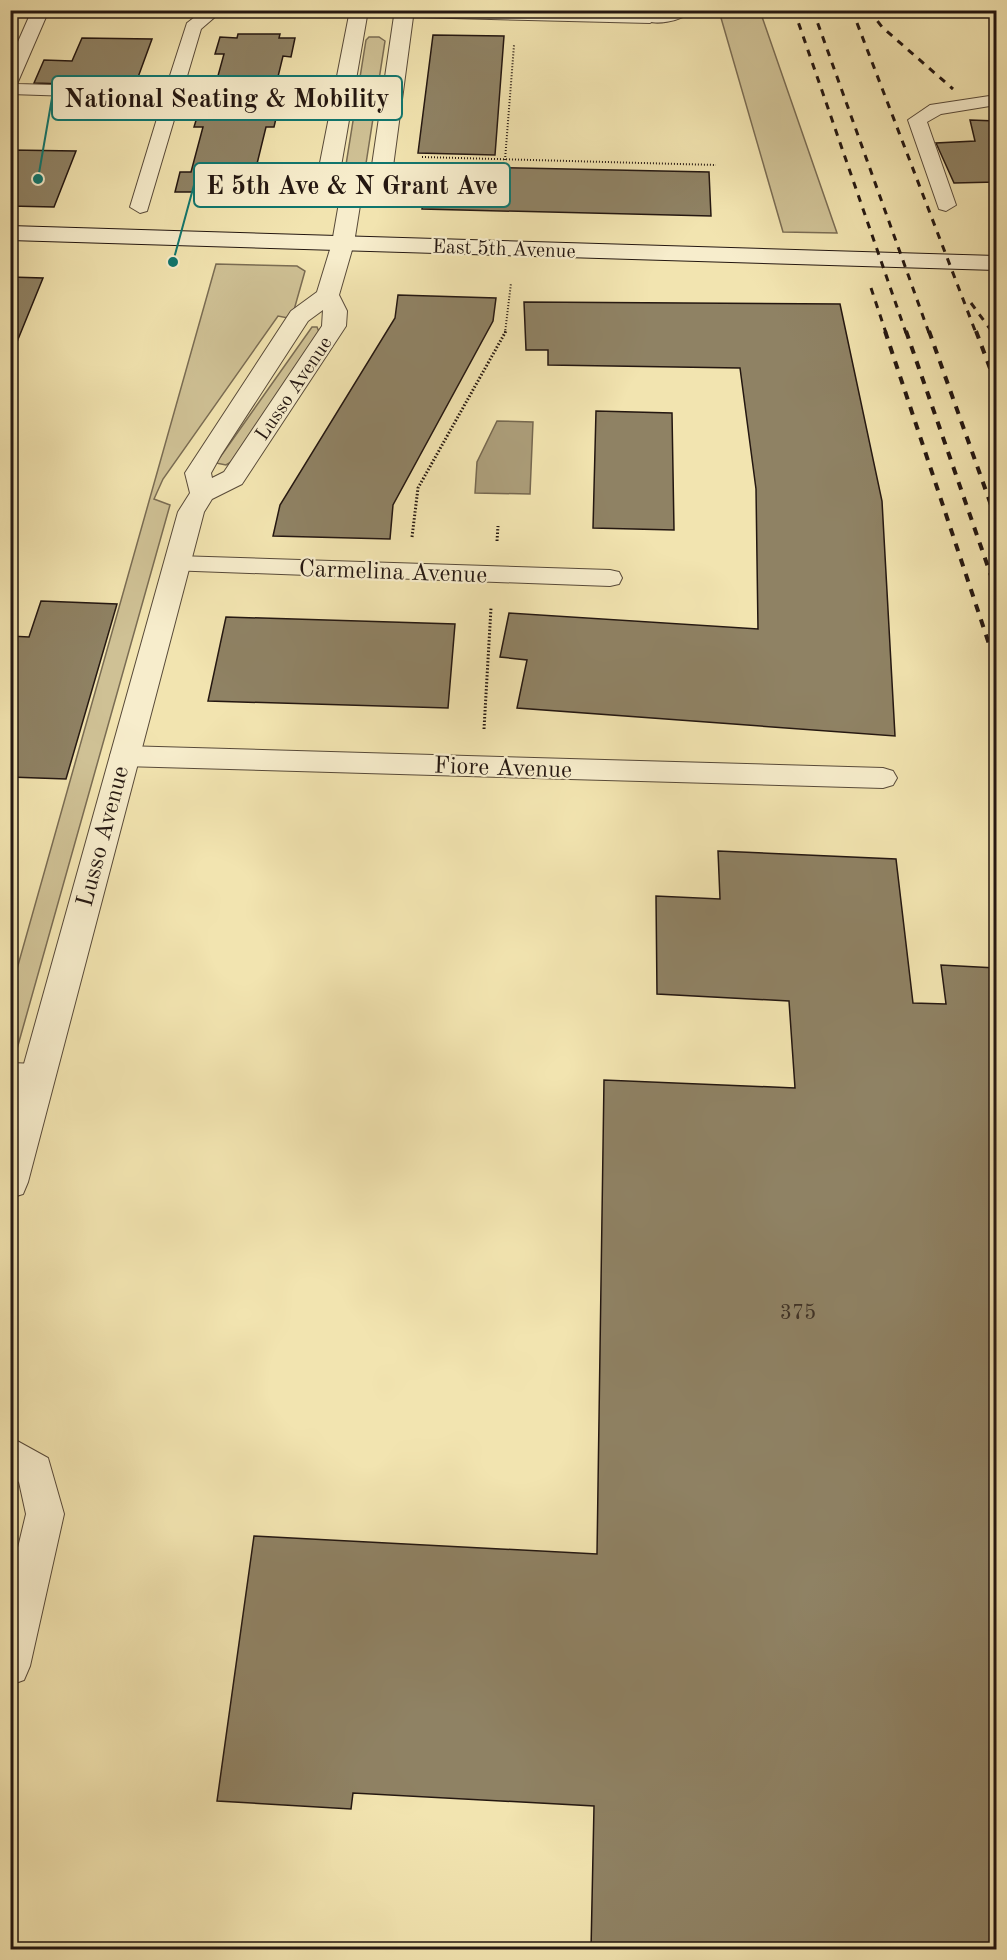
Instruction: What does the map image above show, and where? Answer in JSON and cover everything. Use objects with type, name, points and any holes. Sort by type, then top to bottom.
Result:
[{"type":"street","points":[[404,12],[381,174],[351,196],[329,173],[360,10],[650,17]]},
{"type":"street","name":"Lusso Avenue","points":[[203,493],[198,473],[208,455],[300,316],[328,295],[344,243],[351,196]]},
{"type":"street","name":"East 5th Avenue","points":[[10,233],[996,263]]},
{"type":"street","name":"Lusso Avenue","points":[[10,1182],[24,1078],[123,756],[191,512],[203,493],[233,478],[334,326],[335,311],[328,295]]},
{"type":"lane","points":[[10,81],[40,10]]},
{"type":"lane","points":[[140,207],[193,27],[215,10]]},
{"type":"lane","points":[[650,17],[679,15],[684,10]]},
{"type":"lane","points":[[10,89],[174,94]]},
{"type":"lane","points":[[946,205],[916,120],[936,110],[996,100]]},
{"type":"lane","name":"Carmelina Avenue","points":[[177,564],[610,578]]},
{"type":"lane","name":"Fiore Avenue","points":[[123,756],[883,777]]},
{"type":"lane","points":[[10,1455],[34,1471],[45,1515],[10,1666]]},
{"type":"path","points":[[505,160],[514,38]]},
{"type":"path","points":[[421,157],[716,165]]},
{"type":"path","points":[[412,540],[418,488],[506,331],[512,280]]},
{"type":"path","points":[[482,766],[492,601]]},
{"type":"shaded area","points":[[719,11],[760,11],[837,233],[783,232]]},
{"type":"shaded area","points":[[369,37],[379,37],[385,41],[365,170],[362,175],[354,177],[347,175],[345,171],[366,40]]},
{"type":"shaded area","points":[[216,264],[297,266],[305,271],[294,310],[288,318],[278,316],[163,479],[154,499],[170,505],[15,1056],[11,1056],[11,990]]},
{"type":"shaded area","points":[[312,327],[317,327],[319,332],[231,462],[226,465],[216,463]]},
{"type":"shaded area","points":[[497,421],[533,422],[530,494],[475,493],[477,462]]},
{"type":"building","points":[[238,34],[280,34],[279,38],[295,38],[291,57],[283,56],[274,93],[282,93],[274,127],[266,127],[255,172],[263,172],[258,194],[237,193],[236,200],[194,199],[196,192],[175,192],[180,172],[191,172],[203,127],[194,127],[204,94],[213,94],[224,54],[215,54],[220,37],[237,38]]},
{"type":"building","points":[[433,35],[504,36],[495,155],[418,153]]},
{"type":"building","points":[[82,38],[152,39],[137,80],[99,79],[97,85],[34,83],[44,60],[72,61]]},
{"type":"building","points":[[970,120],[996,121],[996,182],[954,183],[936,143],[975,141]]},
{"type":"building","points":[[10,150],[76,151],[54,207],[10,206]]},
{"type":"building","points":[[428,166],[709,172],[711,216],[422,209]]},
{"type":"building","points":[[10,277],[43,278],[10,359]]},
{"type":"building","points":[[398,295],[496,298],[493,321],[393,505],[390,539],[273,536],[280,505],[395,318]]},
{"type":"building","points":[[524,302],[840,304],[882,501],[895,736],[517,708],[527,660],[500,657],[509,613],[758,629],[756,489],[740,368],[548,365],[548,350],[526,350]]},
{"type":"building","points":[[596,411],[672,413],[674,530],[593,528]]},
{"type":"building","points":[[41,601],[117,604],[66,779],[10,777],[10,636],[29,637]]},
{"type":"building","points":[[226,617],[455,624],[448,708],[208,701]]},
{"type":"building","points":[[718,851],[896,859],[913,1003],[946,1004],[941,965],[996,968],[996,1950],[591,1950],[594,1806],[353,1793],[351,1809],[217,1801],[254,1536],[597,1554],[604,1080],[795,1088],[789,1001],[657,994],[656,896],[720,899]]},
{"type":"railway","points":[[794,10],[906,333]]},
{"type":"railway","points":[[813,10],[929,333]]},
{"type":"railway","points":[[852,10],[976,333]]},
{"type":"railway","points":[[869,10],[882,27],[953,89]]},
{"type":"railway","points":[[871,288],[886,333]]},
{"type":"railway","points":[[971,303],[993,333]]},
{"type":"railway","points":[[885,331],[996,665]]},
{"type":"railway","points":[[906,331],[996,590]]},
{"type":"railway","points":[[929,331],[996,519]]},
{"type":"railway","points":[[976,331],[996,384]]},
{"type":"railway","points":[[992,331],[996,337]]},
{"type":"place","name":"National Seating & Mobility","points":[[38,179]]},
{"type":"place","name":"E 5th Ave & N Grant Ave","points":[[173,262]]}]
